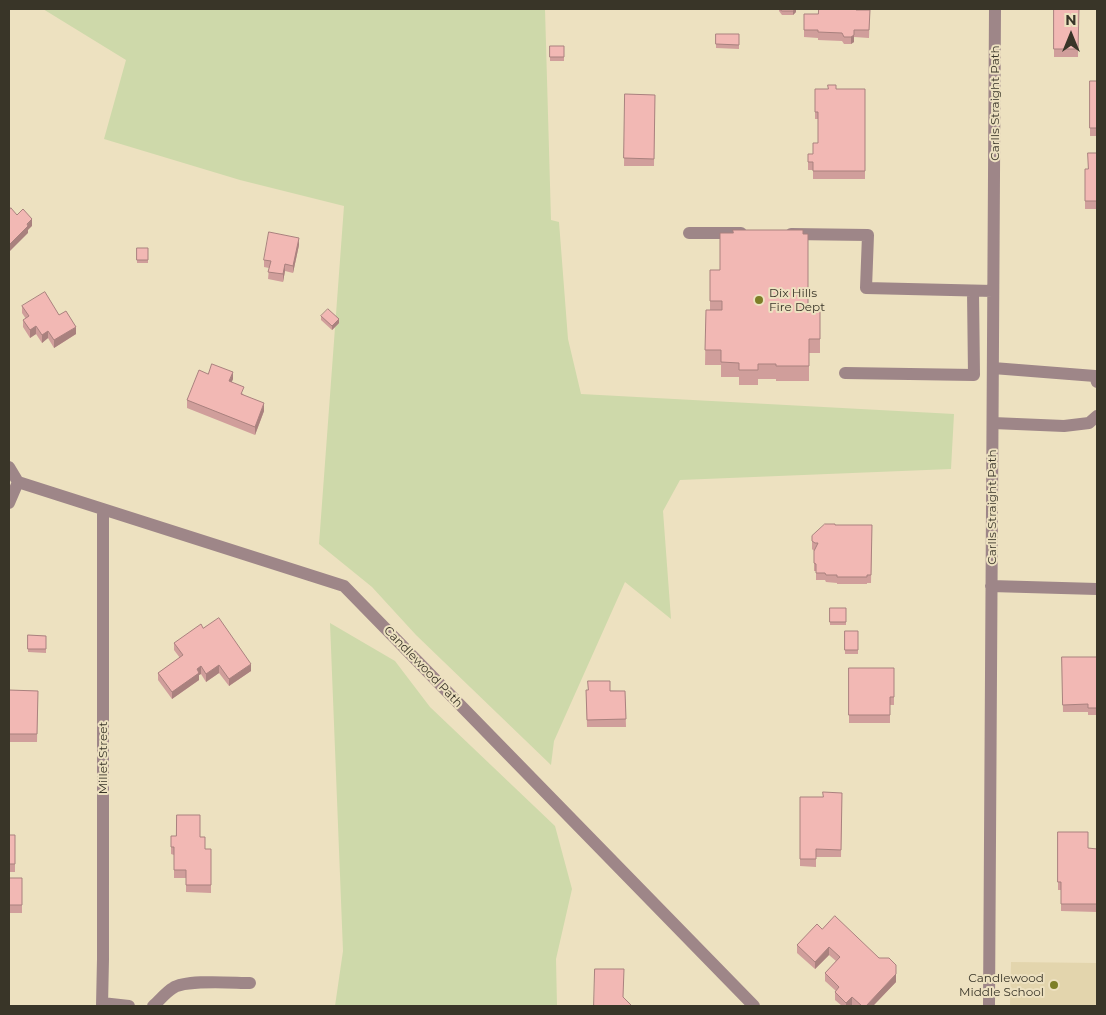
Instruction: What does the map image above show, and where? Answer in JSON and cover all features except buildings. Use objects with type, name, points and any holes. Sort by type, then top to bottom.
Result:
[{"type":"street","name":"Carlls Straight Path","points":[[989,1006],[995,9]]},
{"type":"street","points":[[689,233],[749,234]]},
{"type":"street","points":[[779,234],[868,235],[866,288],[993,291]]},
{"type":"street","points":[[973,292],[974,375]]},
{"type":"street","points":[[845,373],[974,375],[993,372],[1095,376],[1097,382]]},
{"type":"street","points":[[992,422],[1064,426],[1089,422],[1097,416]]},
{"type":"street","points":[[9,466],[18,482],[9,503]]},
{"type":"street","name":"Candlewood Path","points":[[18,482],[344,586],[754,1006]]},
{"type":"street","name":"Millet Street","points":[[102,1005],[103,510]]},
{"type":"street","points":[[992,586],[1097,590]]},
{"type":"street","points":[[153,1006],[179,984],[250,983]]},
{"type":"street","points":[[102,1005],[128,1006]]},
{"type":"shaded area","name":"Candlewood Middle School","points":[[1011,962],[1097,963],[1097,1006],[1010,1006]]},
{"type":"green space","points":[[43,9],[545,9],[551,220],[559,222],[568,339],[581,394],[954,414],[951,469],[680,480],[663,511],[671,619],[625,582],[554,741],[551,765],[416,635],[372,587],[319,544],[344,206],[240,180],[104,139],[126,60]]},
{"type":"green space","points":[[330,623],[395,661],[430,707],[555,826],[572,889],[556,959],[557,1006],[335,1006],[343,951]]},
{"type":"place","name":"Dix Hills Fire Dept","points":[[759,300]]},
{"type":"place","name":"Candlewood Middle School","points":[[1054,985]]}]
